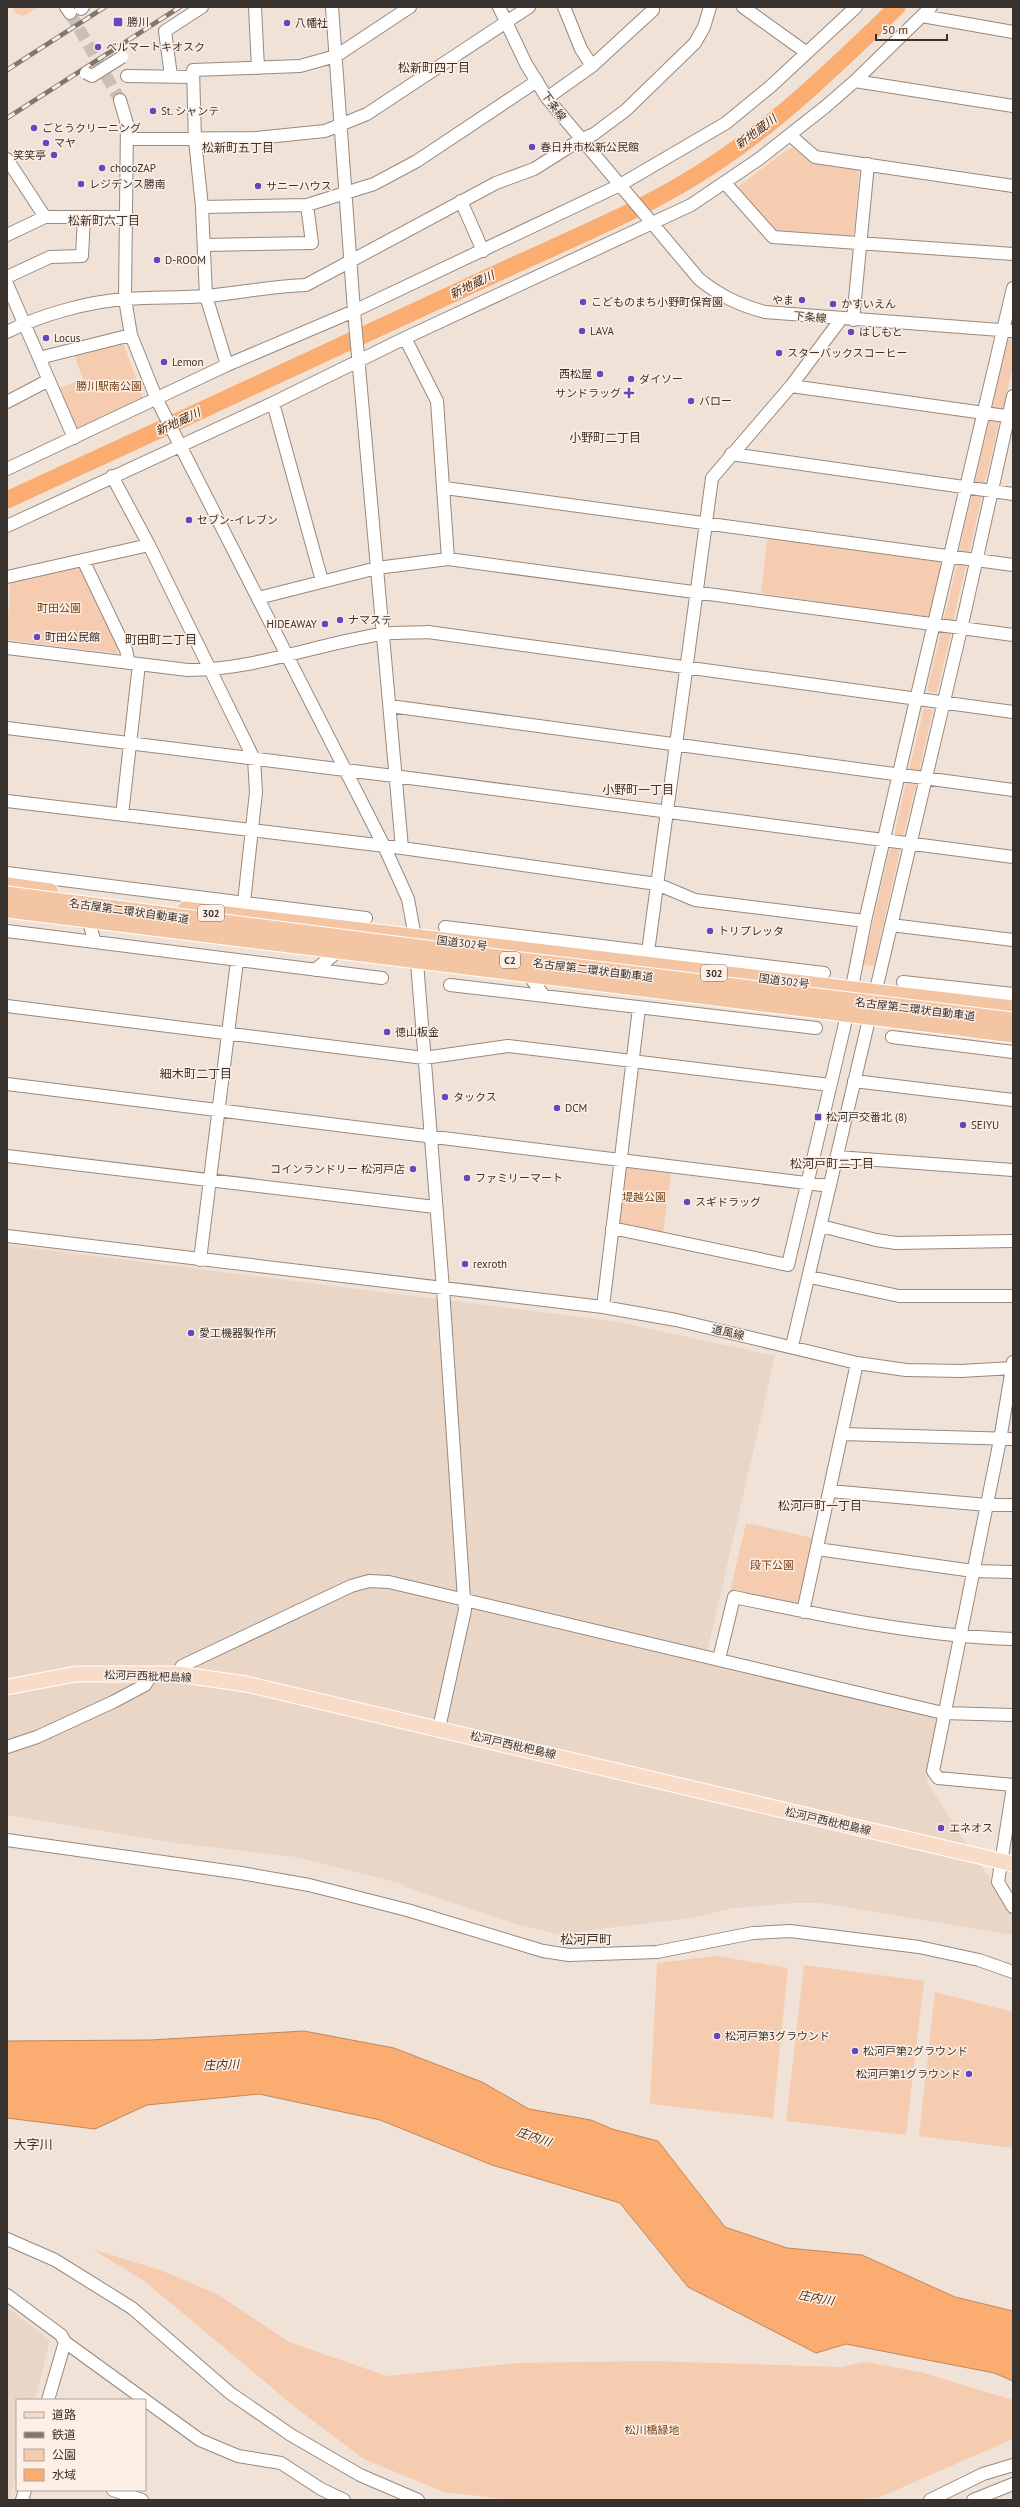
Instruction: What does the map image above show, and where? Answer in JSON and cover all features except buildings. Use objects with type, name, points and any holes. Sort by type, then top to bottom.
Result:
[{"type":"highway","name":"国道302号","points":[[7,886],[80,897],[308,924],[365,924],[414,937],[474,944],[742,969],[792,982],[1013,1009]]},
{"type":"highway","points":[[7,890],[107,915]]},
{"type":"highway","name":"名古屋第二環状自動車道","points":[[7,895],[107,915],[1013,1034]]},
{"type":"highway","name":"名古屋第二環状自動車道","points":[[7,909],[107,915],[1013,1021]]},
{"type":"highway","points":[[7,918],[107,915]]},
{"type":"highway","points":[[952,1026],[1010,1047]]},
{"type":"main road","name":"松河戸西枇杷島線","points":[[7,1687],[76,1674],[177,1674],[246,1684],[291,1693],[1007,1863]]},
{"type":"street","points":[[171,76],[164,32],[202,7]]},
{"type":"street","points":[[255,7],[258,68]]},
{"type":"street","points":[[332,7],[354,316],[390,706],[394,776],[402,848]]},
{"type":"street","points":[[227,365],[206,296],[202,207],[195,140],[193,70],[300,66],[336,56],[410,7]]},
{"type":"street","name":"下条線","points":[[499,7],[546,98],[699,279],[716,293],[740,305],[765,312],[1008,331]]},
{"type":"street","points":[[127,139],[195,140],[290,136],[324,131],[367,114],[529,7]]},
{"type":"street","points":[[564,7],[581,49],[592,66]]},
{"type":"street","points":[[546,98],[592,66],[653,10],[653,7]]},
{"type":"street","points":[[7,332],[23,324],[75,308],[125,299],[206,296],[272,286],[306,285],[496,183],[534,169],[580,140],[594,134],[626,110],[689,48],[704,27],[710,7]]},
{"type":"street","points":[[743,7],[806,54]]},
{"type":"street","points":[[7,469],[158,400],[227,365],[354,316],[483,251],[623,189],[726,123],[806,54],[856,7]]},
{"type":"street","points":[[7,526],[180,444],[273,403],[358,357],[405,338],[649,219],[691,205],[725,183],[790,135],[855,81],[931,7]]},
{"type":"street","points":[[922,16],[1013,32]]},
{"type":"street","points":[[86,73],[92,76],[122,57]]},
{"type":"street","points":[[127,76],[193,77]]},
{"type":"street","points":[[202,207],[307,205],[374,184],[417,161],[537,81]]},
{"type":"street","points":[[855,81],[1013,106]]},
{"type":"street","points":[[120,100],[126,119],[127,139],[125,299],[131,335],[158,400],[344,770],[384,846],[408,899],[414,937],[435,1207],[443,1289],[465,1610],[439,1728]]},
{"type":"street","points":[[790,135],[815,157],[1013,186]]},
{"type":"street","points":[[7,159],[45,218]]},
{"type":"street","points":[[853,320],[862,244],[868,164]]},
{"type":"street","points":[[725,183],[773,236],[862,244],[1013,254]]},
{"type":"street","points":[[461,201],[483,251]]},
{"type":"street","points":[[204,245],[312,243],[307,205]]},
{"type":"street","points":[[7,277],[50,257],[82,256],[84,217]]},
{"type":"street","points":[[7,235],[45,218],[126,217]]},
{"type":"street","points":[[7,284],[23,324],[74,438]]},
{"type":"street","points":[[612,1228],[788,1265],[830,1085],[865,921],[916,699],[967,488],[983,413],[1008,331],[1013,288]]},
{"type":"street","points":[[648,952],[698,592],[712,478],[791,386],[841,319]]},
{"type":"street","points":[[39,358],[131,335]]},
{"type":"street","points":[[405,338],[437,401],[445,488],[448,559]]},
{"type":"street","points":[[7,402],[49,380]]},
{"type":"street","points":[[791,386],[1011,417]]},
{"type":"street","points":[[792,1346],[810,1277],[854,1081],[926,779],[991,491],[1011,417],[1013,396]]},
{"type":"street","points":[[273,403],[322,581]]},
{"type":"street","points":[[732,454],[1013,494]]},
{"type":"street","points":[[112,476],[149,545],[254,758],[256,792],[244,902]]},
{"type":"street","points":[[445,488],[706,522],[1013,565]]},
{"type":"street","points":[[7,577],[149,545]]},
{"type":"street","points":[[258,598],[377,568],[448,559],[1013,636]]},
{"type":"street","points":[[83,560],[126,650],[134,663],[131,743],[122,815]]},
{"type":"street","points":[[7,648],[134,663],[210,670],[252,665],[383,634],[428,632],[688,666],[1013,712]]},
{"type":"street","points":[[390,706],[677,746],[1013,790]]},
{"type":"street","points":[[7,728],[394,776],[910,843],[1013,858]]},
{"type":"street","points":[[7,801],[402,848],[657,884],[695,900],[865,921]]},
{"type":"street","points":[[7,873],[300,909],[365,924]]},
{"type":"street","points":[[35,890],[48,878]]},
{"type":"street","points":[[80,897],[95,942]]},
{"type":"street","points":[[300,909],[308,924]]},
{"type":"street","points":[[315,970],[365,924]]},
{"type":"street","points":[[891,925],[1013,940]]},
{"type":"street","points":[[445,927],[648,952],[742,969],[824,973]]},
{"type":"street","points":[[7,931],[382,978]]},
{"type":"street","points":[[474,944],[493,933]]},
{"type":"street","points":[[510,948],[544,996]]},
{"type":"street","points":[[200,1260],[237,961]]},
{"type":"street","points":[[739,1020],[792,982]]},
{"type":"street","points":[[903,982],[1013,994]]},
{"type":"street","points":[[450,985],[816,1028]]},
{"type":"street","points":[[976,1004],[1010,1047]]},
{"type":"street","points":[[7,1006],[424,1058],[508,1046],[830,1085]]},
{"type":"street","points":[[603,1307],[639,1008]]},
{"type":"street","points":[[892,1037],[1010,1047]]},
{"type":"street","points":[[854,1081],[1013,1100]]},
{"type":"street","points":[[7,1084],[430,1135],[830,1186]]},
{"type":"street","points":[[7,1156],[435,1207]]},
{"type":"street","points":[[837,1157],[1013,1170]]},
{"type":"street","points":[[821,1226],[876,1240],[896,1243],[1013,1241]]},
{"type":"street","name":"道風線","points":[[7,1236],[603,1307],[676,1320],[792,1346],[857,1363],[906,1370],[961,1371],[1013,1366]]},
{"type":"street","points":[[810,1277],[899,1296],[1013,1296]]},
{"type":"street","points":[[803,1612],[857,1363]]},
{"type":"street","points":[[1013,1366],[1000,1440],[943,1713],[933,1771],[938,1778],[1013,1786],[1007,1863],[998,1882],[1013,1907]]},
{"type":"street","points":[[842,1434],[1000,1440],[1013,1439]]},
{"type":"street","points":[[830,1491],[987,1505],[1013,1505]]},
{"type":"street","points":[[817,1549],[973,1571],[1013,1572]]},
{"type":"street","points":[[177,1674],[182,1666],[351,1586],[369,1581],[389,1582],[464,1599],[943,1713],[1013,1715]]},
{"type":"street","points":[[719,1659],[734,1597],[803,1612],[960,1637],[1013,1639]]},
{"type":"street","points":[[7,1747],[37,1738],[113,1702],[145,1685],[152,1674]]},
{"type":"street","points":[[7,1840],[241,1873],[309,1885],[407,1910],[508,1942],[549,1952],[610,1955],[657,1952],[753,1933],[790,1930],[934,1950],[979,1960],[1013,1972]]},
{"type":"street","points":[[7,2240],[55,2260],[132,2308],[230,2392],[290,2435],[360,2475],[418,2500]]},
{"type":"street","points":[[7,2295],[61,2335],[65,2342],[144,2399]]},
{"type":"street","points":[[48,2399],[65,2342]]},
{"type":"street","points":[[146,2401],[200,2440],[238,2456],[280,2463],[319,2494],[344,2500]]},
{"type":"street","points":[[930,2500],[984,2474],[1013,2465]]},
{"type":"street","points":[[973,2500],[1013,2484]]},
{"type":"street","points":[[116,2491],[142,2500]]},
{"type":"shaded area","points":[[7,1245],[613,1321],[775,1356],[705,1662],[936,1717],[938,1720],[927,1782],[969,1848],[966,1861],[981,1865],[1013,1915],[1013,1935],[821,1903],[793,1903],[734,1908],[691,1918],[558,1934],[516,1924],[408,1888],[400,1883],[296,1857],[175,1843],[7,1815]]},
{"type":"shaded area","points":[[7,2307],[50,2340],[35,2399],[16,2399],[16,2475],[10,2500],[7,2500]]},
{"type":"green space","points":[[13,7],[35,7],[36,9],[23,16],[15,13]]},
{"type":"green space","points":[[793,148],[813,163],[856,168],[859,172],[854,233],[851,237],[773,230],[739,191],[739,186],[788,149]]},
{"type":"green space","points":[[1008,339],[1013,340],[1013,364],[1003,410],[992,408]]},
{"type":"green space","name":"勝川駅南公園","points":[[123,342],[144,401],[76,429],[57,389],[83,379],[74,355]]},
{"type":"green space","points":[[989,421],[999,422],[985,483],[975,482]]},
{"type":"green space","points":[[972,495],[982,496],[969,553],[959,551]]},
{"type":"green space","points":[[770,538],[940,561],[942,565],[931,614],[927,617],[764,594],[761,592],[767,541]]},
{"type":"green space","points":[[957,564],[966,566],[953,621],[944,619]]},
{"type":"green space","name":"町田公園","points":[[77,566],[80,568],[120,647],[116,653],[7,640],[10,583],[13,581]]},
{"type":"green space","points":[[941,632],[951,633],[937,693],[927,691]]},
{"type":"green space","points":[[924,708],[933,710],[919,771],[909,770]]},
{"type":"green space","points":[[906,783],[916,784],[903,837],[894,836]]},
{"type":"green space","points":[[890,848],[900,850],[874,966],[863,965]]},
{"type":"green space","name":"堤越公園","points":[[625,1167],[671,1173],[663,1233],[618,1222]]},
{"type":"green space","name":"段下公園","points":[[746,1523],[813,1538],[799,1604],[795,1607],[730,1592]]},
{"type":"green space","name":"松河戸第3グラウンド","points":[[716,1956],[788,1968],[773,2118],[650,2104],[657,1963]]},
{"type":"green space","name":"松河戸第2グラウンド","points":[[804,1965],[924,1981],[906,2135],[786,2121]]},
{"type":"green space","name":"松河戸第1グラウンド","points":[[935,1992],[1013,2012],[1013,2148],[919,2136]]},
{"type":"green space","name":"松川橋緑地","points":[[92,2249],[160,2270],[217,2294],[289,2342],[387,2376],[517,2363],[651,2361],[841,2367],[865,2362],[920,2372],[1013,2400],[1013,2439],[880,2497],[852,2500],[514,2500],[444,2492],[364,2459],[296,2408],[143,2280]]},
{"type":"water","name":"庄内川","points":[[304,2031],[394,2048],[482,2082],[529,2109],[591,2120],[612,2129],[658,2141],[725,2227],[787,2248],[862,2255],[955,2297],[1013,2311],[1013,2381],[994,2373],[846,2344],[816,2353],[688,2287],[620,2203],[492,2165],[380,2120],[259,2094],[147,2105],[95,2129],[7,2118],[7,2041],[150,2040]]},
{"type":"waterway","name":"新地蔵川","points":[[7,500],[606,224],[661,196],[714,164],[763,129],[809,90],[897,7]]},
{"type":"tunnel","points":[[70,13],[120,100]]},
{"type":"railway","points":[[7,70],[105,7]]},
{"type":"railway","points":[[7,118],[180,7]]},
{"type":"place","name":"勝川","points":[[118,22]]},
{"type":"place","name":"八幡社","points":[[287,23]]},
{"type":"place","name":"ベルマートキオスク","points":[[98,47]]},
{"type":"place","name":"St. シャンテ","points":[[153,111]]},
{"type":"place","name":"ごとうクリーニング","points":[[34,128]]},
{"type":"place","name":"マヤ","points":[[46,143]]},
{"type":"place","name":"春日井市松新公民館","points":[[532,147]]},
{"type":"place","name":"笑笑亭","points":[[54,155]]},
{"type":"place","name":"chocoZAP","points":[[102,168]]},
{"type":"place","name":"レジデンス勝南","points":[[81,184]]},
{"type":"place","name":"サニーハウス","points":[[258,186]]},
{"type":"place","name":"D-ROOM","points":[[157,260]]},
{"type":"place","name":"やま","points":[[802,300]]},
{"type":"place","name":"こどものまち小野町保育園","points":[[583,302]]},
{"type":"place","name":"かすいえん","points":[[833,304]]},
{"type":"place","name":"LAVA","points":[[582,331]]},
{"type":"place","name":"はしもと","points":[[851,332]]},
{"type":"place","name":"Locus","points":[[46,338]]},
{"type":"place","name":"スターバックスコーヒー","points":[[779,353]]},
{"type":"place","name":"Lemon","points":[[164,362]]},
{"type":"place","name":"西松屋","points":[[600,374]]},
{"type":"place","name":"ダイソー","points":[[631,379]]},
{"type":"place","name":"サンドラッグ","points":[[629,393]]},
{"type":"place","name":"バロー","points":[[691,401]]},
{"type":"place","name":"セブン-イレブン","points":[[189,520]]},
{"type":"place","name":"ナマステ","points":[[340,620]]},
{"type":"place","name":"HIDEAWAY","points":[[325,624]]},
{"type":"place","name":"町田公民館","points":[[37,637]]},
{"type":"place","name":"トリプレッタ","points":[[710,931]]},
{"type":"place","name":"徳山板金","points":[[387,1032]]},
{"type":"place","name":"タックス","points":[[445,1097]]},
{"type":"place","name":"DCM","points":[[557,1108]]},
{"type":"place","name":"松河戸交番北 (8)","points":[[818,1117]]},
{"type":"place","name":"SEIYU","points":[[963,1125]]},
{"type":"place","name":"コインランドリー 松河戸店","points":[[413,1169]]},
{"type":"place","name":"ファミリーマート","points":[[467,1178]]},
{"type":"place","name":"スギドラッグ","points":[[687,1202]]},
{"type":"place","name":"rexroth","points":[[465,1264]]},
{"type":"place","name":"愛工機器製作所","points":[[191,1333]]},
{"type":"place","name":"エネオス","points":[[941,1828]]},
{"type":"place","name":"松河戸第3グラウンド","points":[[717,2036]]},
{"type":"place","name":"松河戸第2グラウンド","points":[[855,2051]]},
{"type":"place","name":"松河戸第1グラウンド","points":[[969,2074]]},
{"type":"district","name":"松新町四丁目","points":[[434,68]]},
{"type":"district","name":"松新町五丁目","points":[[238,148]]},
{"type":"district","name":"松新町六丁目","points":[[104,221]]},
{"type":"district","name":"小野町二丁目","points":[[605,438]]},
{"type":"district","name":"町田町二丁目","points":[[161,640]]},
{"type":"district","name":"小野町一丁目","points":[[638,790]]},
{"type":"district","name":"細木町二丁目","points":[[196,1074]]},
{"type":"district","name":"松河戸町二丁目","points":[[832,1164]]},
{"type":"district","name":"松河戸町一丁目","points":[[820,1506]]},
{"type":"district","name":"松河戸町","points":[[586,1939]]},
{"type":"district","name":"大字川","points":[[33,2144]]}]
